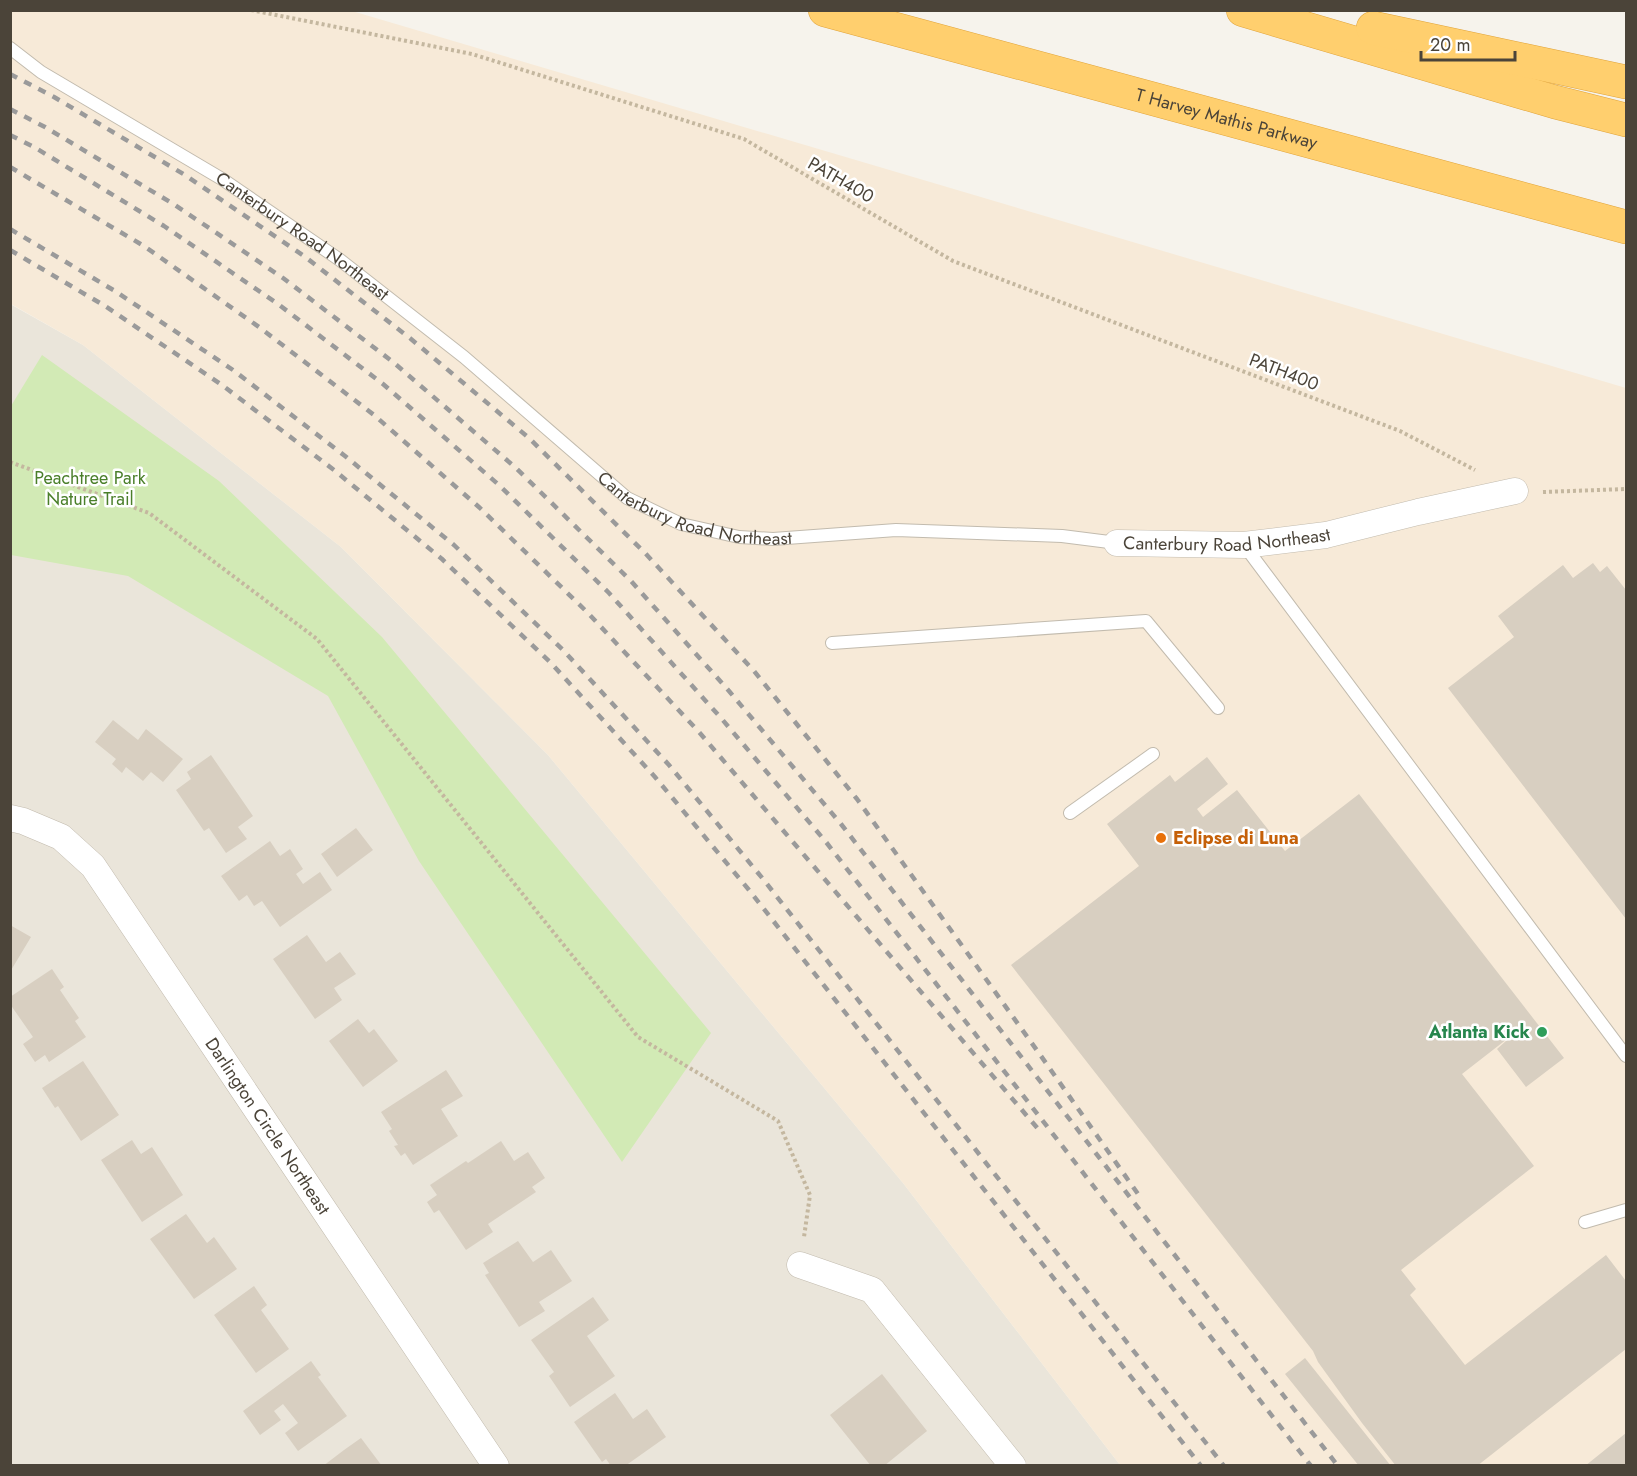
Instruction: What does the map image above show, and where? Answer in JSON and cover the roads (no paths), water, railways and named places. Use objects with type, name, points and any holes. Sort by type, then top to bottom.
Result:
[{"type":"highway","name":"T Harvey Mathis Parkway","points":[[825,10],[1626,227]]},
{"type":"highway","points":[[1243,10],[1555,102],[1626,120]]},
{"type":"highway","points":[[1291,10],[1626,82]]},
{"type":"street","name":"Canterbury Road Northeast","points":[[1117,543],[1244,545],[1326,535],[1515,491]]},
{"type":"street","name":"Darlington Circle Northeast","points":[[10,818],[61,837],[93,866],[496,1466]]},
{"type":"street","points":[[800,1265],[872,1290],[1013,1466]]},
{"type":"lane","name":"Canterbury Road Northeast","points":[[10,48],[41,72],[222,179],[340,260],[464,357],[627,498],[681,524],[739,537],[773,539],[896,530],[1062,536],[1117,543]]},
{"type":"lane","points":[[1244,545],[1626,1056]]},
{"type":"lane","points":[[832,643],[1146,621],[1218,708]]},
{"type":"lane","points":[[1070,813],[1153,754]]},
{"type":"lane","points":[[1585,1222],[1626,1210]]},
{"type":"railway","points":[[10,74],[54,97],[185,175],[304,256],[411,339],[529,438],[645,553],[754,671],[857,799],[1138,1194]]},
{"type":"railway","points":[[10,109],[45,127],[175,205],[283,278],[393,362],[516,468],[631,581],[729,691],[841,824],[1338,1466]]},
{"type":"railway","points":[[10,135],[34,147],[164,226],[278,304],[383,384],[499,485],[609,593],[721,718],[826,842],[1311,1466]]},
{"type":"railway","points":[[10,167],[144,246],[259,327],[374,415],[480,508],[588,613],[699,732],[1039,1130]]},
{"type":"railway","points":[[10,229],[115,291],[233,370],[345,456],[454,545],[563,650],[669,765],[763,879],[1224,1466]]},
{"type":"railway","points":[[10,250],[105,306],[222,385],[334,470],[442,559],[551,663],[655,777],[749,890],[1201,1466]]},
{"type":"place","name":"Eclipse di Luna","points":[[1161,838]]},
{"type":"place","name":"Atlanta Kick","points":[[1542,1032]]},
{"type":"park label","name":"Peachtree Park Nature Trail","points":[[90,488]]}]
